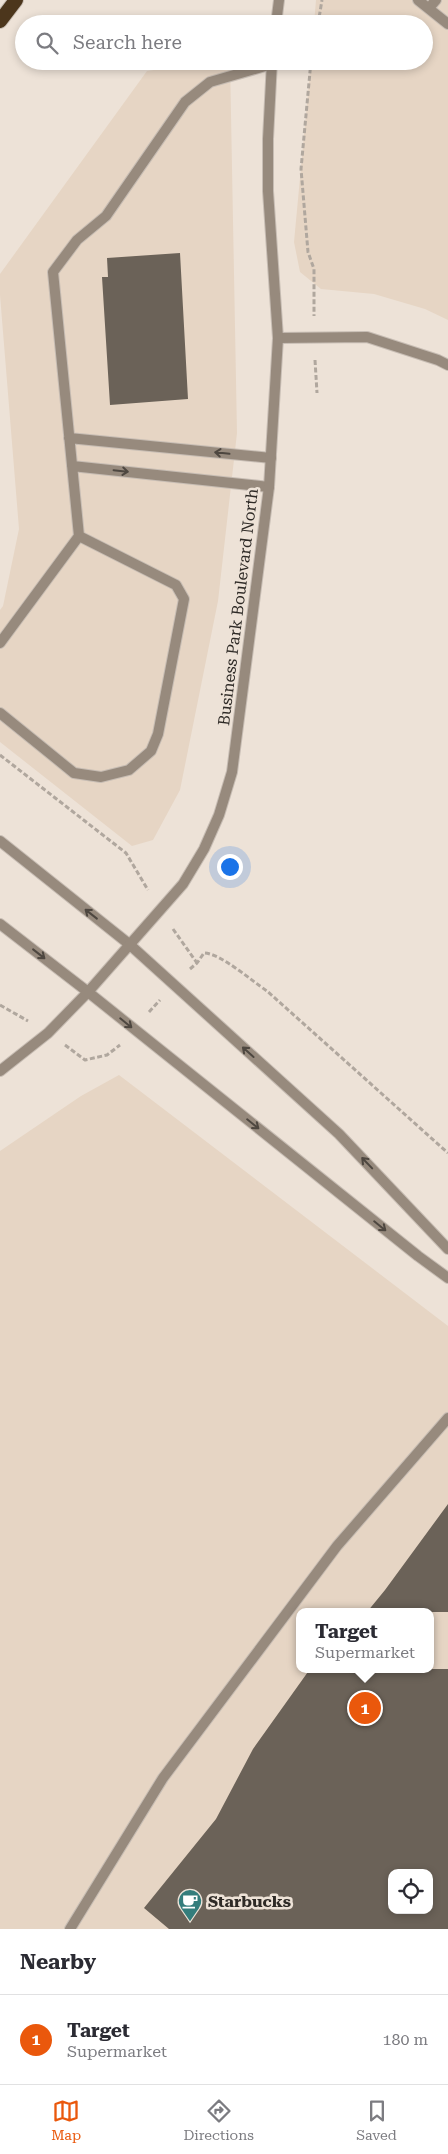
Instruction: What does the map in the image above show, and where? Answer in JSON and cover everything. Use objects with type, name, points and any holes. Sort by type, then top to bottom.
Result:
[{"type":"highway","points":[[0,21],[16,0]]},
{"type":"street","points":[[277,15],[279,0]]},
{"type":"street","points":[[418,0],[432,4],[448,24]]},
{"type":"street","points":[[0,643],[79,536],[53,272],[77,240],[106,216],[185,102],[210,82],[249,70]]},
{"type":"street","name":"Business Park Boulevard North","points":[[0,1071],[40,1041],[88,992],[183,884],[204,849],[219,815],[232,772],[269,487],[278,338],[268,191],[268,139],[272,70]]},
{"type":"street","points":[[278,338],[367,337],[448,365]]},
{"type":"street","points":[[69,438],[271,458]]},
{"type":"street","points":[[72,466],[269,487]]},
{"type":"street","points":[[0,713],[74,773],[102,777],[129,770],[151,751],[158,734],[166,702],[184,599],[176,585],[79,536]]},
{"type":"street","points":[[0,841],[129,944],[339,1134],[448,1249]]},
{"type":"street","points":[[0,924],[448,1278]]},
{"type":"street","points":[[70,1929],[163,1778],[337,1546],[448,1418]]},
{"type":"path","points":[[320,15],[322,0]]},
{"type":"path","points":[[310,70],[302,169],[308,252],[314,270]]},
{"type":"path","points":[[0,755],[126,853],[161,911],[197,963],[204,953],[210,953],[267,991],[448,1153]]},
{"type":"shaded area","points":[[316,0],[448,0],[448,320],[425,309],[374,294],[321,289],[300,272],[294,242],[310,70],[433,70],[433,15],[315,15]]},
{"type":"shaded area","points":[[230,70],[237,433],[218,601],[180,790],[153,840],[132,846],[0,742],[0,610],[3,606],[19,529],[0,295],[0,274],[147,71]]},
{"type":"shaded area","points":[[119,1075],[448,1326],[448,1929],[0,1929],[0,1151],[81,1096]]},
{"type":"building","points":[[180,253],[188,399],[110,405],[102,277],[108,277],[107,258]]},
{"type":"building","points":[[448,1504],[448,1612],[434,1612],[434,1608],[370,1608]]},
{"type":"building","points":[[434,1669],[448,1669],[448,1929],[169,1929],[144,1908],[216,1819],[253,1749],[307,1673],[434,1673]]},
{"type":"place","name":"Target","points":[[365,1708]]},
{"type":"place","name":"Starbucks","points":[[190,1922]]}]
